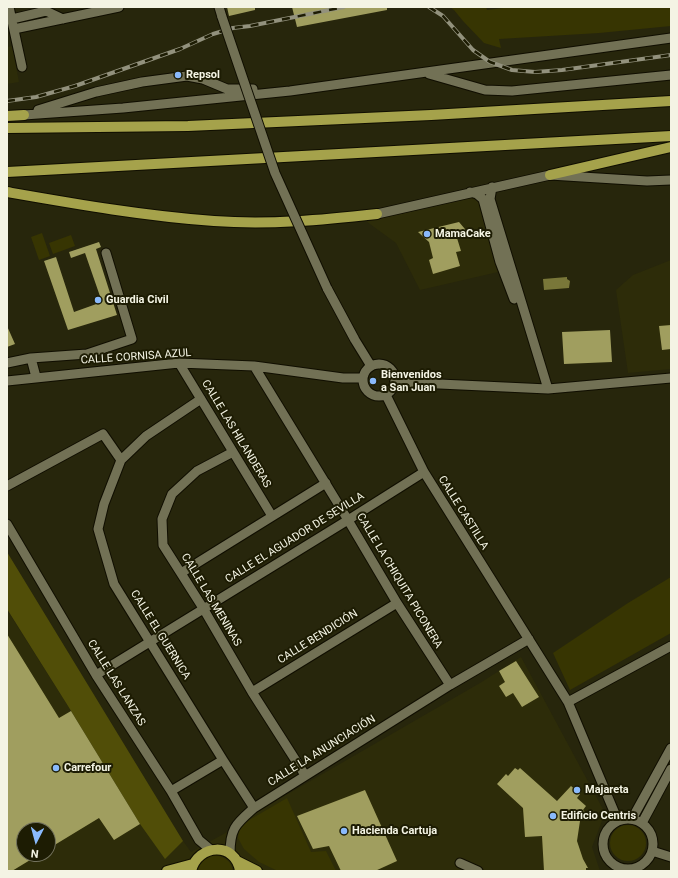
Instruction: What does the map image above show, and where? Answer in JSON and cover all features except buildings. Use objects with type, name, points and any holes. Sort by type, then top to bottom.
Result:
[{"type":"main road","points":[[7,128],[195,126],[432,115],[671,101]]},
{"type":"main road","points":[[7,116],[24,115]]},
{"type":"main road","points":[[7,172],[671,136]]},
{"type":"main road","points":[[550,175],[671,147]]},
{"type":"main road","points":[[7,192],[146,215],[215,221],[279,223],[377,214]]},
{"type":"main road","points":[[167,871],[192,868],[198,857],[204,852],[218,849],[236,862],[257,871]]},
{"type":"street","points":[[9,7],[22,67]]},
{"type":"street","points":[[14,29],[119,7]]},
{"type":"street","points":[[221,10],[275,172],[327,288],[371,366]]},
{"type":"street","points":[[12,19],[46,11],[63,19]]},
{"type":"street","points":[[24,115],[170,104],[312,88],[670,38]]},
{"type":"street","points":[[424,73],[485,90],[512,91],[671,75]]},
{"type":"street","points":[[24,115],[96,92],[142,82],[187,76],[203,79],[227,90],[312,88]]},
{"type":"street","points":[[377,214],[550,175],[647,181],[671,180]]},
{"type":"street","points":[[492,187],[490,199],[548,389]]},
{"type":"street","points":[[470,192],[477,194],[483,199],[500,262],[519,311],[530,330]]},
{"type":"street","points":[[7,363],[31,358],[87,354],[132,339],[106,253]]},
{"type":"street","points":[[31,358],[36,377]]},
{"type":"street","name":"CALLE CORNISA AZUL","points":[[7,381],[179,364],[254,366],[343,378],[363,378]]},
{"type":"street","name":"CALLE LAS HILANDERAS","points":[[179,364],[272,516]]},
{"type":"street","points":[[381,364],[390,368],[394,372],[396,382],[393,390],[386,395],[377,396],[368,392],[363,384],[364,373],[371,366],[381,364]]},
{"type":"street","name":"CALLE LA CHIQUITA PICONERA","points":[[254,366],[326,483],[397,603],[450,685]]},
{"type":"street","points":[[396,382],[548,389],[671,378]]},
{"type":"street","name":"CALLE CASTILLA","points":[[386,395],[424,472],[568,702],[618,821]]},
{"type":"street","points":[[7,486],[103,434],[121,460],[146,436],[201,399]]},
{"type":"street","name":"CALLE LAS MENINAS","points":[[233,452],[198,471],[172,494],[162,519],[163,545],[203,608],[252,692],[305,775]]},
{"type":"street","name":"CALLE EL GUERNICA","points":[[121,460],[104,504],[98,529],[114,584],[254,808]]},
{"type":"street","name":"CALLE EL AGUADOR DE SEVILLA","points":[[96,675],[424,472]]},
{"type":"street","points":[[180,573],[326,483]]},
{"type":"street","name":"CALLE LAS LANZAS","points":[[7,524],[96,675],[171,791],[199,840],[211,850]]},
{"type":"street","name":"CALLE BENDICIÓN","points":[[252,692],[397,603]]},
{"type":"street","name":"CALLE LA ANUNCIACIÓN","points":[[236,862],[230,840],[236,824],[254,808],[450,685],[529,639]]},
{"type":"street","points":[[568,702],[671,646]]},
{"type":"street","points":[[632,819],[671,748]]},
{"type":"street","points":[[171,791],[223,760]]},
{"type":"street","points":[[642,823],[671,770]]},
{"type":"street","points":[[632,819],[642,823],[648,829],[652,836],[652,852],[643,864],[629,870],[616,866],[610,866],[604,851],[603,839],[606,831],[618,821],[632,819]]},
{"type":"street","points":[[652,852],[671,857]]},
{"type":"street","points":[[460,863],[478,871]]},
{"type":"shaded area","points":[[450,7],[486,7],[487,10],[511,7],[671,7],[671,26],[599,33],[499,39],[501,48],[484,43]]},
{"type":"shaded area","points":[[12,46],[19,82],[7,84],[7,47]]},
{"type":"shaded area","points":[[486,189],[511,269],[420,290],[396,243],[359,216]]},
{"type":"shaded area","points":[[42,233],[50,256],[39,260],[31,237]]},
{"type":"shaded area","points":[[71,235],[75,246],[53,254],[49,243]]},
{"type":"shaded area","points":[[671,260],[671,369],[628,373],[616,290],[633,275]]},
{"type":"shaded area","points":[[567,277],[570,281],[569,288],[544,290],[543,279]]},
{"type":"shaded area","points":[[7,552],[183,841],[165,859],[140,824],[7,609]]},
{"type":"shaded area","points":[[671,577],[671,633],[570,690],[553,653],[628,603]]},
{"type":"shaded area","points":[[7,610],[140,824],[165,858],[183,841],[191,852],[238,826],[236,824],[480,683],[521,657],[605,813],[592,847],[600,871],[7,871]]},
{"type":"shaded area","points":[[287,798],[311,852],[326,851],[336,871],[278,871],[259,862],[244,849],[238,838],[239,826]]},
{"type":"shaded area","points":[[628,825],[641,830],[646,843],[641,856],[628,861],[615,856],[610,843],[615,830]]},
{"type":"shaded area","points":[[215,855],[227,860],[233,871],[198,871],[204,860]]},
{"type":"railway","points":[[7,101],[36,97],[75,86],[180,49],[213,34],[233,28],[344,7]]},
{"type":"railway","points":[[429,7],[443,16],[473,50],[490,62],[512,70],[535,72],[562,70],[671,55]]},
{"type":"place","name":"Repsol","points":[[178,75]]},
{"type":"place","name":"MamaCake","points":[[427,234]]},
{"type":"place","name":"Guardia Civil","points":[[98,300]]},
{"type":"place","name":"Bienvenidos a San Juan","points":[[373,381]]},
{"type":"place","name":"Carrefour","points":[[56,768]]},
{"type":"place","name":"Majareta","points":[[577,790]]},
{"type":"place","name":"Edificio Centris","points":[[553,816]]},
{"type":"place","name":"Hacienda Cartuja","points":[[344,831]]}]
